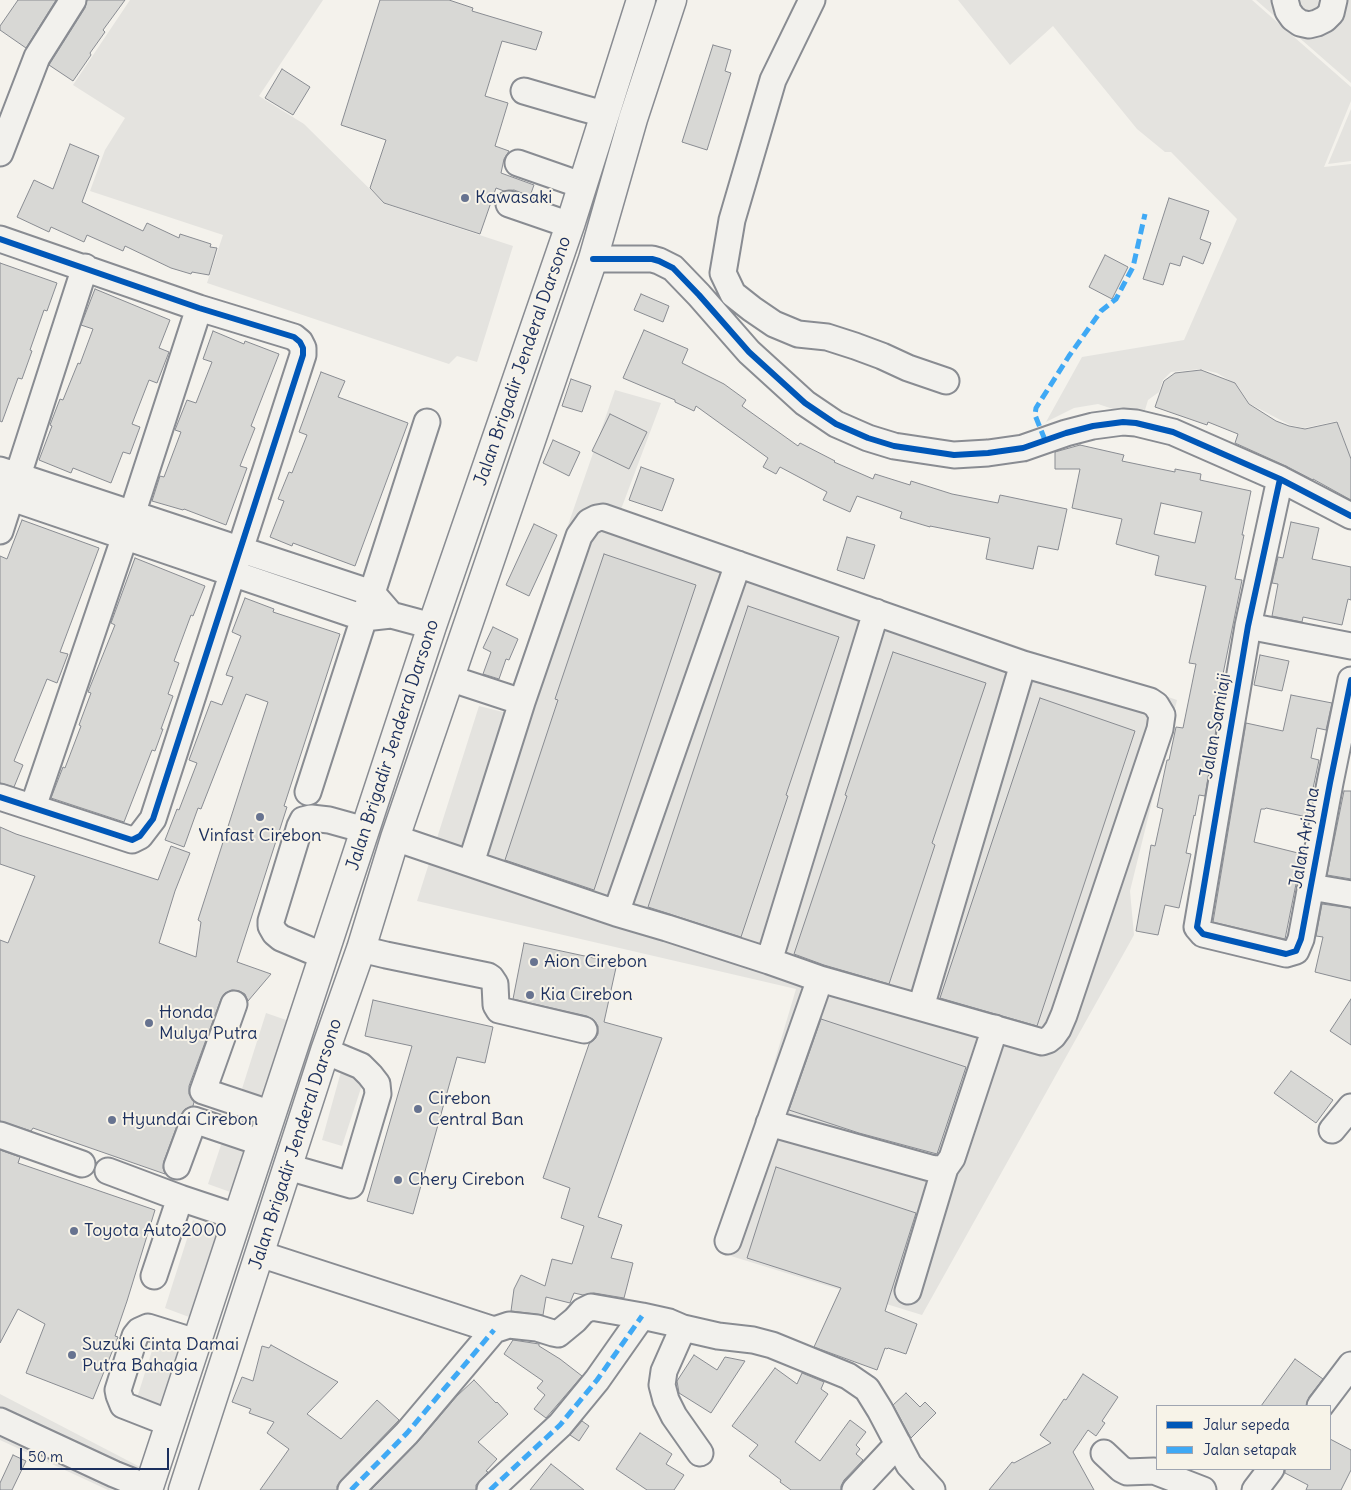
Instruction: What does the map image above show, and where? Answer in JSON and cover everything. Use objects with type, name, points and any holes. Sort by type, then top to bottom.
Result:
[{"type":"highway","name":"Jalan Brigadir Jenderal Darsono","points":[[150,1489],[169,1423],[432,626],[570,225],[642,0]]},
{"type":"highway","name":"Jalan Brigadir Jenderal Darsono","points":[[183,1490],[325,1051],[361,949],[395,838],[593,259],[633,120],[672,0]]},
{"type":"street","points":[[0,153],[37,57],[73,0]]},
{"type":"street","points":[[812,0],[773,80],[732,220],[723,272],[733,294],[774,324],[798,334],[827,337],[855,346],[908,368],[946,381]]},
{"type":"street","points":[[1285,0],[1288,11],[1293,18],[1300,23],[1309,24],[1325,19],[1331,13],[1334,0]]},
{"type":"street","points":[[524,91],[604,114]]},
{"type":"street","points":[[518,163],[582,185]]},
{"type":"street","points":[[509,204],[570,225]]},
{"type":"street","points":[[0,239],[199,308],[294,337],[303,348],[302,362],[153,819],[140,836],[132,840],[0,796]]},
{"type":"street","points":[[593,259],[652,259],[673,268],[749,352],[805,403],[836,424],[868,438],[894,446],[954,455],[1023,448],[1066,433],[1094,426],[1123,422],[1150,426],[1173,432],[1280,479],[1351,516]]},
{"type":"street","points":[[0,531],[7,484],[85,267]]},
{"type":"street","points":[[33,807],[129,525],[199,308]]},
{"type":"street","points":[[308,792],[427,422]]},
{"type":"street","name":"Jalan Samiaji","points":[[1246,944],[1206,935],[1197,927],[1248,626],[1280,479]]},
{"type":"street","points":[[7,484],[129,525],[240,549],[372,593],[391,615]]},
{"type":"street","points":[[395,838],[616,913],[668,928],[820,979],[1042,1042],[1053,1036],[1064,1015],[1157,738],[1162,714],[1156,705],[1150,701],[1023,664],[603,517],[592,520],[584,527],[579,536],[522,702],[471,863]]},
{"type":"street","points":[[129,525],[232,573],[364,618],[391,615],[432,626]]},
{"type":"street","points":[[616,913],[738,564]]},
{"type":"street","points":[[769,961],[876,612]]},
{"type":"street","points":[[1248,626],[1351,646]]},
{"type":"street","points":[[921,1007],[1023,664]]},
{"type":"street","points":[[449,678],[522,702]]},
{"type":"street","name":"Jalan Arjuna","points":[[1246,944],[1286,954],[1296,951],[1301,939],[1311,887],[1340,785],[1351,680]]},
{"type":"street","points":[[324,956],[281,938],[271,926],[300,826],[303,820],[311,818],[329,820],[365,830]]},
{"type":"street","points":[[1311,887],[1351,894]]},
{"type":"street","points":[[361,949],[488,976],[495,984],[496,1005],[499,1010],[584,1030]]},
{"type":"street","points":[[728,1241],[820,979]]},
{"type":"street","points":[[176,1166],[234,1004]]},
{"type":"street","points":[[908,1291],[945,1168],[952,1158],[995,1028]]},
{"type":"street","points":[[288,1167],[352,1185],[378,1094],[376,1084],[361,1066],[325,1051]]},
{"type":"street","points":[[203,1091],[272,1114]]},
{"type":"street","points":[[1332,1130],[1351,1107]]},
{"type":"street","points":[[194,1120],[262,1144]]},
{"type":"street","points":[[769,1123],[934,1169],[945,1168]]},
{"type":"street","points":[[0,1135],[82,1164]]},
{"type":"street","points":[[108,1171],[238,1217]]},
{"type":"street","points":[[154,1276],[180,1198]]},
{"type":"street","points":[[260,1254],[494,1330]]},
{"type":"street","points":[[351,1490],[407,1433],[494,1330],[509,1325],[537,1328],[552,1334],[558,1334],[583,1311],[591,1307],[669,1322],[683,1328],[718,1336],[763,1343],[852,1379],[869,1391],[909,1465],[932,1490]]},
{"type":"street","points":[[490,1490],[560,1425],[597,1380],[642,1316]]},
{"type":"street","points":[[169,1423],[124,1405],[119,1395],[118,1390],[135,1336],[138,1331],[148,1327],[196,1342]]},
{"type":"street","points":[[683,1328],[664,1370],[662,1385],[666,1400],[674,1416],[700,1453]]},
{"type":"street","points":[[1321,1405],[1351,1365]]},
{"type":"street","points":[[0,1421],[150,1489]]},
{"type":"street","points":[[854,1490],[898,1444]]},
{"type":"street","points":[[1104,1453],[1121,1469],[1127,1472],[1154,1471],[1203,1490]]},
{"type":"street","points":[[1255,1490],[1271,1470]]},
{"type":"shaded area","points":[[130,0],[323,0],[259,96],[304,124],[385,204],[513,246],[477,362],[457,356],[449,364],[207,283],[223,235],[90,191],[105,150],[125,118],[73,85]]},
{"type":"shaded area","points":[[958,0],[1252,0],[1351,87],[1351,101],[1324,167],[1351,164],[1351,459],[1337,421],[1304,428],[1290,425],[1250,404],[1237,385],[1217,373],[1200,369],[1171,372],[1163,380],[1159,392],[1148,400],[1145,410],[1134,416],[1098,404],[1074,408],[1046,422],[1082,357],[1184,340],[1237,219],[1171,152],[1165,152],[1137,129],[1053,26],[1010,65]]},
{"type":"shaded area","points":[[1256,0],[1351,0],[1351,83]]},
{"type":"shaded area","points":[[1351,109],[1351,161],[1328,164]]},
{"type":"shaded area","points":[[615,390],[661,403],[620,512],[1177,700],[1130,891],[1134,935],[922,1315],[718,1252],[796,989],[417,901],[479,706],[503,712]]},
{"type":"shaded area","points":[[266,1013],[289,1021],[261,1103],[240,1095]]},
{"type":"shaded area","points":[[342,1068],[352,1070],[361,1082],[361,1088],[342,1146],[322,1140]]},
{"type":"shaded area","points":[[235,1114],[256,1121],[252,1134],[230,1127]]},
{"type":"shaded area","points":[[223,1139],[248,1148],[233,1193],[208,1184]]},
{"type":"shaded area","points":[[193,1220],[219,1228],[189,1317],[165,1308]]},
{"type":"shaded area","points":[[156,1338],[182,1346],[162,1409],[136,1401]]},
{"type":"shaded area","points":[[0,1394],[142,1468],[134,1490],[108,1490],[0,1440]]},
{"type":"building","points":[[18,0],[56,0],[26,48],[0,30],[0,26]]},
{"type":"building","points":[[87,0],[125,0],[103,30],[105,32],[73,81],[49,65],[85,8]]},
{"type":"building","points":[[380,0],[449,0],[473,8],[472,11],[542,32],[536,50],[502,41],[485,96],[508,103],[495,146],[509,151],[504,159],[501,173],[534,185],[530,196],[514,190],[504,191],[496,188],[480,234],[384,203],[370,188],[386,140],[341,125]]},
{"type":"building","points":[[713,45],[731,50],[725,71],[731,73],[707,150],[682,142]]},
{"type":"building","points":[[282,69],[310,87],[293,115],[265,98]]},
{"type":"building","points":[[70,144],[99,156],[82,202],[143,231],[147,223],[179,238],[180,234],[211,244],[210,247],[217,248],[209,275],[192,272],[191,274],[171,268],[125,246],[123,251],[87,235],[84,242],[51,227],[49,232],[17,217],[34,180],[53,189]]},
{"type":"building","points":[[1169,198],[1209,211],[1200,239],[1211,243],[1203,264],[1183,256],[1180,266],[1170,263],[1163,285],[1143,279]]},
{"type":"building","points":[[1105,255],[1128,267],[1112,299],[1089,287]]},
{"type":"building","points":[[0,263],[57,283],[47,311],[44,310],[22,379],[18,378],[2,422],[0,421]]},
{"type":"building","points":[[95,289],[170,320],[159,348],[169,352],[157,383],[149,380],[132,424],[140,427],[130,454],[123,452],[111,483],[73,468],[71,473],[39,460],[60,399],[63,400],[78,363],[80,364],[93,329],[81,325]]},
{"type":"building","points":[[641,294],[669,306],[663,322],[634,310]]},
{"type":"building","points":[[644,330],[688,349],[682,363],[724,384],[746,400],[742,406],[798,446],[800,443],[834,462],[873,479],[875,474],[910,485],[911,481],[952,494],[998,503],[1000,495],[1067,509],[1058,550],[1038,546],[1033,569],[986,559],[990,538],[930,527],[900,518],[902,512],[857,496],[850,512],[823,500],[827,492],[780,467],[776,474],[763,467],[768,458],[696,406],[694,411],[675,402],[675,400],[623,378]]},
{"type":"building","points":[[213,331],[244,344],[245,341],[279,354],[251,426],[255,428],[240,466],[247,468],[226,525],[184,509],[152,501],[160,476],[164,477],[181,432],[175,430],[187,400],[196,403],[212,362],[203,359]]},
{"type":"building","points":[[1201,370],[1235,383],[1249,404],[1276,421],[1289,426],[1305,429],[1337,422],[1351,459],[1351,500],[1313,479],[1235,443],[1238,434],[1208,422],[1207,425],[1155,407],[1164,381],[1175,373]]},
{"type":"building","points":[[321,372],[345,381],[338,397],[408,423],[355,566],[293,543],[292,546],[270,537],[284,501],[278,499],[289,472],[292,473],[307,435],[299,432]]},
{"type":"building","points":[[571,379],[591,386],[582,412],[562,406]]},
{"type":"building","points":[[610,414],[647,432],[629,469],[592,451]]},
{"type":"building","points":[[553,440],[580,452],[569,476],[543,463]]},
{"type":"building","points":[[1080,445],[1124,455],[1122,461],[1175,472],[1175,469],[1201,474],[1200,480],[1251,491],[1235,579],[1242,580],[1223,674],[1225,675],[1205,796],[1199,795],[1194,815],[1186,853],[1191,854],[1179,908],[1165,905],[1158,935],[1136,931],[1151,845],[1155,846],[1163,809],[1157,807],[1167,760],[1169,760],[1176,727],[1183,728],[1196,664],[1189,663],[1206,586],[1155,575],[1159,556],[1116,544],[1122,519],[1072,508],[1080,469],[1055,469],[1055,452]],"holes":[[[1161,503],[1202,512],[1195,543],[1154,534]]]},
{"type":"building","points":[[641,467],[674,479],[662,511],[629,500]]},
{"type":"building","points":[[22,520],[99,548],[60,652],[68,654],[57,683],[47,679],[14,761],[23,765],[14,787],[0,783],[0,556],[7,559]]},
{"type":"building","points":[[1291,522],[1319,528],[1312,559],[1351,567],[1351,600],[1348,599],[1342,625],[1303,617],[1302,622],[1272,616],[1278,584],[1272,583],[1278,557],[1283,558]]},
{"type":"building","points":[[534,524],[557,535],[529,596],[506,585]]},
{"type":"building","points":[[847,537],[875,545],[864,579],[837,570]]},
{"type":"building","points":[[604,554],[696,585],[594,890],[505,860],[558,700],[555,699]]},
{"type":"building","points":[[135,558],[205,586],[193,616],[191,615],[174,661],[179,663],[168,694],[173,696],[161,729],[163,729],[155,751],[152,750],[124,822],[51,798],[81,726],[79,725],[91,693],[88,692],[115,625],[111,623]]},
{"type":"building","points":[[245,598],[274,609],[273,612],[340,634],[284,806],[287,807],[237,962],[271,974],[248,1001],[245,994],[232,990],[225,993],[221,999],[189,1086],[189,1094],[194,1102],[193,1106],[185,1109],[181,1115],[164,1161],[163,1168],[165,1174],[33,1128],[31,1131],[0,1121],[0,940],[8,943],[35,876],[0,864],[0,827],[16,834],[158,880],[171,846],[190,853],[175,891],[159,943],[196,957],[201,922],[198,920],[268,702],[246,694],[201,809],[198,808],[184,847],[165,840],[197,763],[189,760],[211,701],[222,705],[233,677],[226,675],[241,636],[232,632]]},
{"type":"building","points":[[748,606],[839,637],[741,937],[648,907]]},
{"type":"building","points":[[493,627],[518,639],[509,660],[506,659],[499,679],[483,674],[491,652],[483,648]]},
{"type":"building","points":[[893,652],[986,683],[932,843],[935,845],[889,984],[794,954]]},
{"type":"building","points":[[1260,655],[1289,661],[1282,691],[1254,685]]},
{"type":"building","points":[[1291,695],[1332,703],[1326,730],[1317,728],[1311,758],[1319,760],[1307,817],[1266,808],[1261,809],[1254,842],[1302,854],[1285,939],[1213,922],[1246,723],[1283,731]]},
{"type":"building","points":[[1040,698],[1135,731],[1037,1026],[940,998]]},
{"type":"building","points":[[1344,791],[1351,791],[1351,879],[1327,875]]},
{"type":"building","points":[[1322,904],[1351,908],[1351,981],[1315,972],[1323,937],[1316,936]]},
{"type":"building","points":[[524,943],[617,963],[604,1022],[662,1038],[598,1217],[622,1225],[611,1258],[633,1263],[624,1298],[594,1293],[583,1295],[574,1293],[570,1303],[546,1297],[543,1315],[511,1311],[514,1289],[521,1275],[545,1286],[552,1259],[572,1264],[584,1226],[561,1218],[570,1188],[543,1178],[589,1044],[598,1034],[598,1026],[594,1020],[587,1016],[513,999]]},
{"type":"building","points":[[1351,999],[1351,1045],[1330,1031]]},
{"type":"building","points":[[373,1000],[493,1027],[485,1063],[457,1057],[413,1214],[367,1201],[412,1046],[365,1036]]},
{"type":"building","points":[[821,1019],[966,1067],[937,1154],[859,1133],[789,1110]]},
{"type":"building","points":[[1291,1071],[1333,1100],[1316,1123],[1274,1093]]},
{"type":"building","points":[[0,1150],[20,1157],[18,1163],[155,1210],[115,1336],[118,1337],[93,1399],[26,1373],[45,1324],[18,1309],[0,1343]]},
{"type":"building","points":[[776,1167],[916,1213],[885,1311],[917,1324],[906,1354],[885,1348],[877,1370],[814,1347],[841,1288],[747,1258]]},
{"type":"building","points":[[513,1340],[539,1344],[539,1346],[582,1376],[546,1418],[534,1409],[545,1395],[537,1388],[543,1381],[504,1354]]},
{"type":"building","points":[[271,1345],[338,1382],[307,1414],[341,1439],[377,1400],[399,1420],[341,1480],[337,1490],[260,1490],[289,1449],[267,1433],[274,1422],[249,1413],[251,1409],[232,1402],[242,1377],[253,1381],[262,1346],[269,1348]]},
{"type":"building","points":[[694,1355],[717,1370],[725,1357],[745,1361],[711,1413],[679,1393],[677,1381]]},
{"type":"building","points":[[1295,1359],[1323,1379],[1309,1397],[1306,1405],[1262,1405]]},
{"type":"building","points":[[775,1368],[797,1384],[802,1373],[824,1382],[821,1389],[828,1394],[795,1442],[820,1461],[850,1420],[866,1432],[856,1445],[860,1449],[856,1454],[863,1460],[844,1480],[841,1490],[791,1490],[749,1456],[758,1445],[732,1426]]},
{"type":"building","points":[[1083,1374],[1118,1397],[1102,1421],[1105,1423],[1096,1436],[1088,1430],[1073,1452],[1094,1490],[989,1490],[1012,1462],[1014,1463],[1051,1443],[1040,1435]]},
{"type":"building","points":[[474,1380],[508,1414],[478,1442],[497,1459],[476,1485],[476,1490],[371,1490],[418,1442],[457,1396]]},
{"type":"building","points":[[906,1393],[920,1407],[925,1402],[936,1413],[911,1438],[893,1405]]},
{"type":"building","points":[[582,1421],[589,1426],[579,1441],[570,1435]]},
{"type":"building","points":[[640,1433],[672,1454],[666,1464],[684,1475],[674,1490],[647,1490],[616,1469]]},
{"type":"building","points":[[1331,1440],[1351,1450],[1351,1470],[1341,1490],[1306,1490],[1308,1485],[1285,1473],[1285,1470],[1331,1470]]},
{"type":"building","points":[[13,1455],[26,1461],[12,1490],[0,1490],[0,1483]]},
{"type":"building","points":[[551,1464],[584,1490],[530,1490]]},
{"type":"marked path","points":[[1045,440],[1035,415],[1036,408],[1069,356],[1101,311],[1116,299],[1133,267],[1145,214]]},
{"type":"marked path","points":[[490,1490],[560,1425],[597,1380],[642,1316]]},
{"type":"marked path","points":[[351,1490],[407,1433],[494,1330]]},
{"type":"cycle path","points":[[0,239],[199,308],[294,337],[303,348],[303,355],[153,819],[140,836],[132,840],[0,797]]},
{"type":"cycle path","points":[[593,259],[652,259],[673,268],[749,352],[805,403],[836,424],[868,438],[894,446],[954,455],[1023,448],[1093,426],[1123,422],[1136,423],[1173,432],[1280,479],[1351,516]]},
{"type":"cycle path","points":[[1280,479],[1248,626],[1197,927],[1203,934],[1286,954],[1296,951],[1301,939],[1351,680]]},
{"type":"place","name":"Kawasaki","points":[[465,198]]},
{"type":"place","name":"Vinfast Cirebon","points":[[260,817]]},
{"type":"place","name":"Aion Cirebon","points":[[534,962]]},
{"type":"place","name":"Kia Cirebon","points":[[530,995]]},
{"type":"place","name":"Honda Mulya Putra","points":[[149,1023]]},
{"type":"place","name":"Cirebon Central Ban","points":[[418,1109]]},
{"type":"place","name":"Hyundai Cirebon","points":[[112,1120]]},
{"type":"place","name":"Chery Cirebon","points":[[398,1180]]},
{"type":"place","name":"Toyota Auto2000","points":[[74,1231]]},
{"type":"place","name":"Suzuki Cinta Damai Putra Bahagia","points":[[72,1355]]}]
